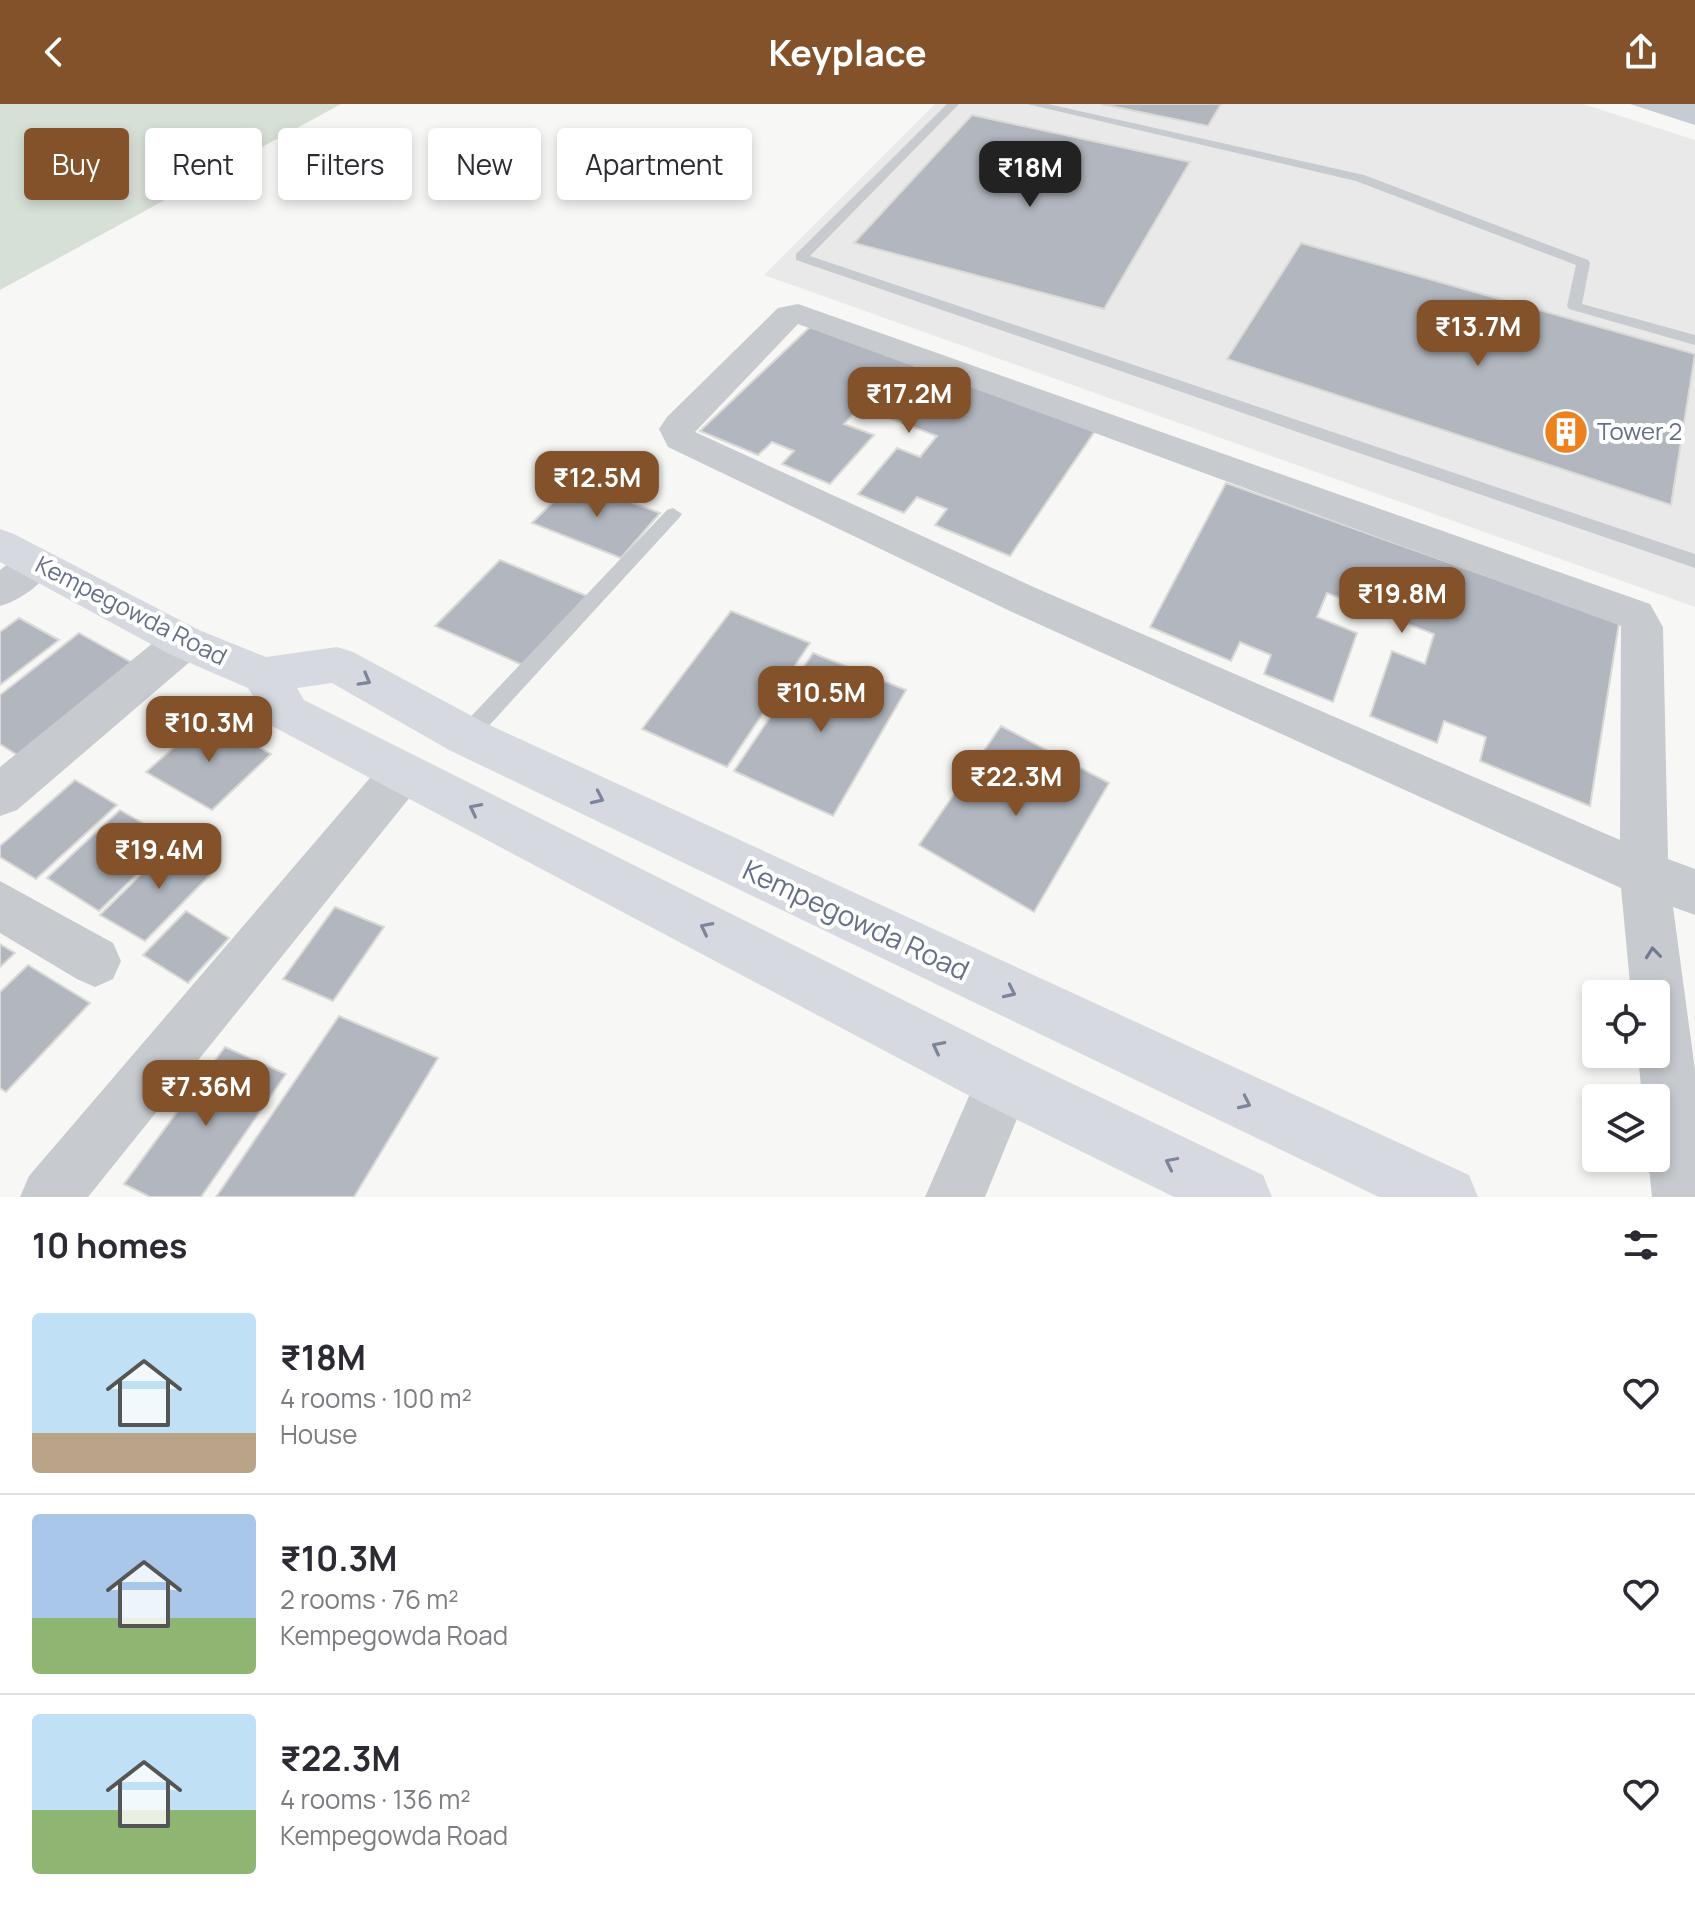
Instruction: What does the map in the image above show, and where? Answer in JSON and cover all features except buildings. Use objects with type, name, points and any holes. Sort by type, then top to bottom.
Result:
[{"type":"street","points":[[1682,1197],[1644,874],[1642,627],[1641,620],[1628,610],[798,313],[789,315],[676,429],[680,439],[891,540],[1644,874],[1695,892]]},
{"type":"street","name":"Kempegowda Road","points":[[18,554],[184,642],[264,675],[337,665],[466,736],[1447,1197]]},
{"type":"street","points":[[0,591],[18,554]]},
{"type":"street","points":[[0,795],[184,642]]},
{"type":"street","points":[[264,675],[288,713],[1004,1082],[1241,1197]]},
{"type":"street","points":[[50,1197],[403,772]]},
{"type":"street","points":[[0,905],[95,961]]},
{"type":"street","points":[[955,1197],[1004,1082]]},
{"type":"lane","points":[[953,104],[801,257],[1695,561]]},
{"type":"lane","points":[[1033,104],[1360,178],[1583,263],[1574,306],[1695,340]]},
{"type":"lane","points":[[466,736],[673,514]]},
{"type":"shaded area","points":[[0,104],[341,104],[297,128],[278,128],[278,138],[262,147],[262,128],[145,128],[145,200],[165,200],[0,290]]},
{"type":"shaded area","points":[[935,104],[1583,104],[1695,140],[1695,607],[764,275]]},
{"type":"shaded area","points":[[1630,104],[1695,104],[1695,125]]},
{"type":"place","name":"Tower 2","points":[[1566,432]]}]
